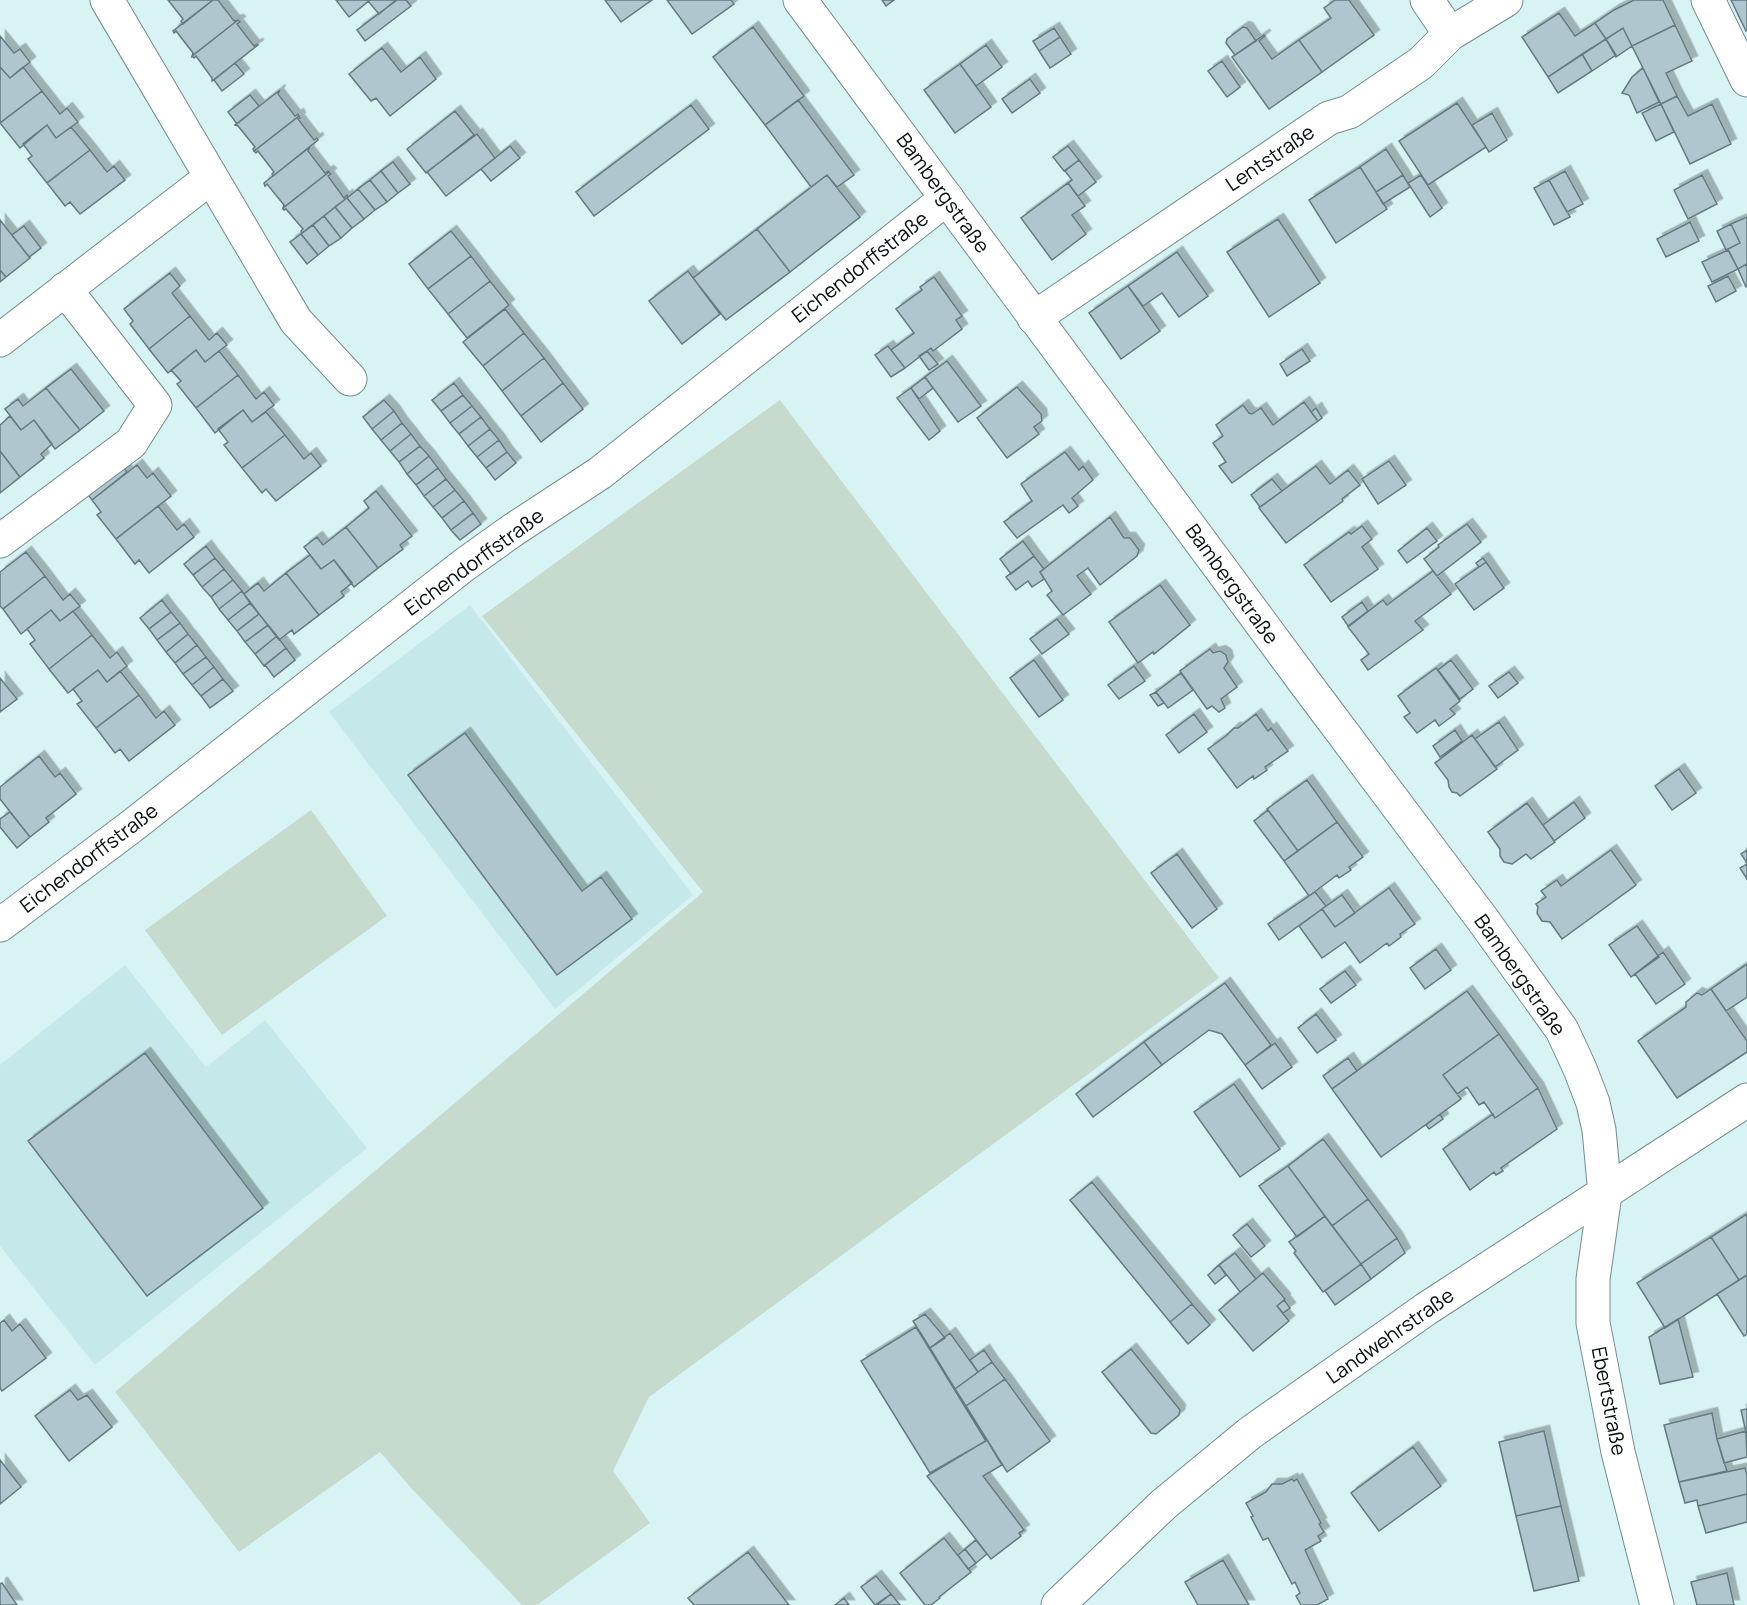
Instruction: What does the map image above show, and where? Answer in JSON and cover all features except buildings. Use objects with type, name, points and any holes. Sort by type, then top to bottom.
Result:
[{"type":"street","points":[[106,0],[296,321],[350,379]]},
{"type":"street","name":"Bambergstraße","points":[[800,0],[1483,920],[1562,1030],[1593,1103],[1599,1130],[1605,1194]]},
{"type":"street","points":[[1427,0],[1450,34]]},
{"type":"street","name":"Lentstraße","points":[[1034,318],[1329,118],[1349,112],[1367,100],[1421,63],[1450,34],[1506,0]]},
{"type":"street","points":[[1708,0],[1747,80]]},
{"type":"street","points":[[0,340],[210,178]]},
{"type":"street","name":"Eichendorffstraße","points":[[0,925],[132,826],[464,565],[513,530],[600,474],[947,198]]},
{"type":"street","points":[[0,541],[130,443],[155,405],[65,290]]},
{"type":"street","name":"Landwehrstraße","points":[[1058,1605],[1164,1504],[1250,1433],[1426,1309],[1747,1100]]},
{"type":"street","name":"Ebertstraße","points":[[1605,1194],[1593,1279],[1593,1323],[1618,1452],[1658,1605]]},
{"type":"shaded area","points":[[470,605],[693,895],[555,1009],[329,712]]},
{"type":"shaded area","points":[[125,965],[206,1067],[265,1020],[367,1148],[95,1365],[0,1246],[0,1065]]},
{"type":"green space","points":[[780,400],[1219,978],[649,1397],[613,1471],[650,1523],[537,1605],[522,1605],[380,1452],[239,1552],[115,1392],[703,892],[482,616]]},
{"type":"green space","points":[[311,810],[387,916],[222,1035],[145,930]]}]
